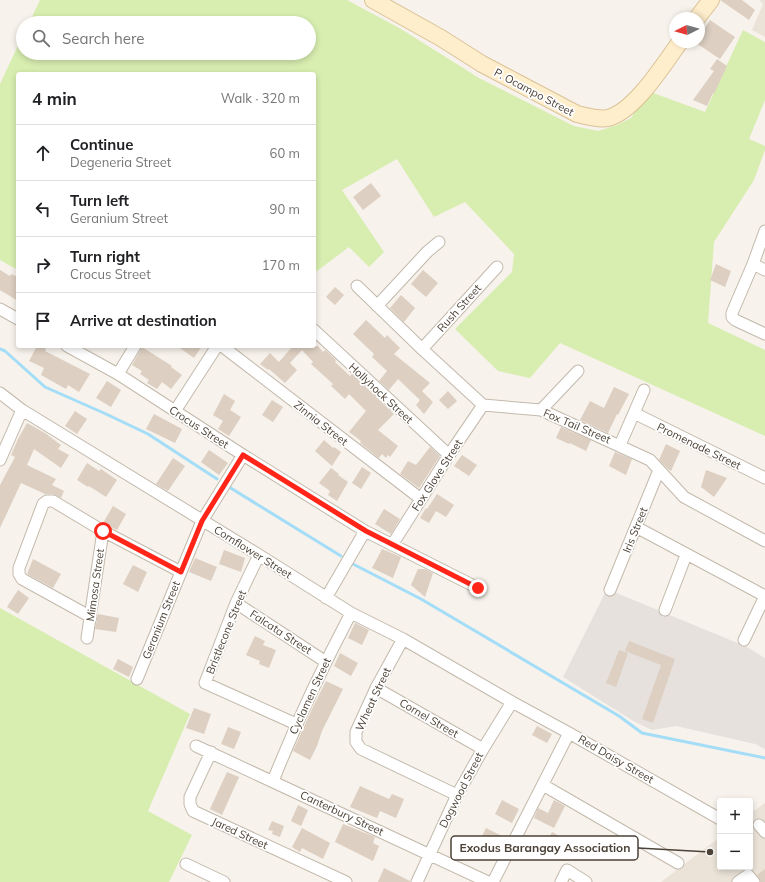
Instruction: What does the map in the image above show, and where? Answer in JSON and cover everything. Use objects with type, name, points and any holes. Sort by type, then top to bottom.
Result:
[{"type":"street","name":"P. Ocampo Street","points":[[373,0],[489,68],[577,114],[591,118],[606,118],[619,114],[624,110],[649,84],[676,48]]},
{"type":"street","points":[[702,12],[711,0]]},
{"type":"street","points":[[765,231],[732,313],[734,320],[765,334]]},
{"type":"street","points":[[377,306],[427,252],[439,242]]},
{"type":"street","points":[[753,264],[765,270]]},
{"type":"street","name":"Rush Street","points":[[422,349],[497,267]]},
{"type":"street","points":[[357,286],[483,405]]},
{"type":"street","points":[[0,309],[16,318]]},
{"type":"street","name":"Hollyhock Street","points":[[316,332],[449,455]]},
{"type":"street","name":"Crocus Street","points":[[71,348],[118,374],[243,455],[366,531],[478,588]]},
{"type":"street","points":[[118,374],[134,348]]},
{"type":"street","points":[[175,411],[216,348]]},
{"type":"street","name":"Zinnia Street","points":[[225,348],[421,499]]},
{"type":"street","points":[[541,410],[578,371]]},
{"type":"street","points":[[620,445],[644,390]]},
{"type":"street","name":"Cornflower Street","points":[[0,393],[22,410],[259,555],[326,598],[351,613],[403,639],[512,702]]},
{"type":"street","name":"Fox Glove Street","points":[[392,545],[449,455],[483,405]]},
{"type":"street","name":"Fox Tail Street","points":[[483,405],[541,410],[620,445],[650,460],[684,497],[765,541]]},
{"type":"street","points":[[0,460],[22,410]]},
{"type":"street","name":"Promenade Street","points":[[634,413],[765,478]]},
{"type":"street","name":"Geranium Street","points":[[137,679],[202,521],[243,455]]},
{"type":"street","name":"Iris Street","points":[[610,590],[658,470]]},
{"type":"street","points":[[91,617],[22,578],[19,574],[19,568],[44,504],[47,501],[52,501],[103,531],[181,572]]},
{"type":"street","points":[[636,527],[765,596],[744,640]]},
{"type":"street","name":"Mimosa Street","points":[[87,638],[103,531]]},
{"type":"street","points":[[326,598],[366,531]]},
{"type":"street","name":"Bristlecone Street","points":[[259,555],[236,603],[205,683],[296,724]]},
{"type":"street","points":[[664,610],[686,555]]},
{"type":"street","name":"Falcata Street","points":[[236,603],[326,662]]},
{"type":"street","name":"Cyclamen Street","points":[[273,781],[296,724],[351,613]]},
{"type":"street","name":"Wheat Street","points":[[403,639],[376,688],[356,732],[356,742],[361,749],[457,795]]},
{"type":"street","name":"Cornel Street","points":[[376,688],[483,749]]},
{"type":"street","name":"Red Daisy Street","points":[[512,702],[569,732],[717,817]]},
{"type":"street","name":"Dogwood Street","points":[[417,882],[457,795],[512,702]]},
{"type":"street","points":[[493,882],[569,732]]},
{"type":"street","name":"Canterbury Street","points":[[196,746],[488,882]]},
{"type":"street","name":"Jared Street","points":[[211,752],[190,797],[190,804],[193,811],[346,882]]},
{"type":"street","points":[[543,785],[678,863]]},
{"type":"street","points":[[186,864],[224,882]]},
{"type":"street","points":[[560,882],[567,870],[586,882]]},
{"type":"shaded area","points":[[759,0],[765,0],[765,37],[752,30],[763,4]]},
{"type":"shaded area","points":[[607,589],[747,647],[765,658],[765,749],[755,744],[676,726],[652,730],[635,722],[563,677]]},
{"type":"shaded area","points":[[765,803],[765,882],[661,882],[717,839],[717,870],[753,870],[753,812]]},
{"type":"green space","points":[[40,0],[347,0],[401,29],[479,78],[574,126],[598,131],[617,125],[631,118],[648,91],[705,112],[743,30],[765,42],[765,100],[749,139],[765,146],[765,150],[754,180],[714,242],[708,323],[765,350],[765,436],[560,343],[530,378],[498,371],[455,329],[512,272],[514,254],[465,202],[434,217],[397,159],[342,190],[384,252],[369,267],[349,247],[317,271],[316,72],[16,72],[16,269],[0,260],[0,84],[16,50],[16,60],[316,60],[316,16],[32,16]]},
{"type":"green space","points":[[0,608],[190,714],[148,811],[192,835],[169,882],[0,882]]},
{"type":"building","points":[[720,0],[742,0],[755,10],[749,20]]},
{"type":"building","points":[[710,20],[735,37],[720,59],[704,48],[705,48],[705,28]]},
{"type":"building","points":[[717,59],[727,66],[707,106],[693,100],[714,71],[710,69]]},
{"type":"building","points":[[371,183],[381,196],[363,210],[353,197]]},
{"type":"building","points":[[716,264],[731,271],[725,287],[710,280]]},
{"type":"building","points":[[0,270],[10,276],[11,274],[16,276],[16,300],[0,290]]},
{"type":"building","points":[[423,270],[438,283],[426,297],[411,284]]},
{"type":"building","points":[[335,287],[344,295],[335,305],[326,297]]},
{"type":"building","points":[[401,295],[415,308],[404,322],[390,308]]},
{"type":"building","points":[[366,320],[385,338],[387,335],[400,348],[394,354],[430,383],[422,391],[433,402],[424,414],[416,405],[420,400],[398,379],[389,390],[379,381],[387,371],[372,357],[374,354],[353,334]]},
{"type":"building","points":[[316,346],[318,346],[323,352],[325,350],[350,376],[352,374],[394,414],[378,430],[398,446],[390,457],[388,455],[386,458],[382,454],[379,458],[349,432],[366,411],[349,394],[345,399],[331,386],[333,384],[311,364],[313,362],[302,350],[290,363],[297,370],[285,383],[269,369],[268,370],[260,364],[270,353],[279,362],[291,348],[316,348]]},
{"type":"building","points":[[36,348],[45,348],[46,349],[45,351],[90,374],[79,392],[68,385],[66,389],[41,375],[44,368],[29,361]]},
{"type":"building","points":[[141,348],[144,348],[172,366],[171,367],[182,375],[171,389],[162,382],[157,389],[147,383],[149,380],[140,374],[142,371],[132,365]]},
{"type":"building","points":[[180,348],[201,348],[194,358]]},
{"type":"building","points":[[107,381],[121,390],[111,407],[96,398]]},
{"type":"building","points":[[614,387],[629,394],[608,433],[580,420],[590,401],[604,408]]},
{"type":"building","points":[[448,391],[457,401],[448,409],[439,400]]},
{"type":"building","points":[[224,394],[235,401],[230,410],[241,417],[229,436],[218,429],[223,421],[213,415]]},
{"type":"building","points":[[272,400],[283,407],[273,422],[262,415]]},
{"type":"building","points":[[75,411],[87,419],[77,434],[65,426]]},
{"type":"building","points":[[154,414],[182,429],[175,443],[146,429]]},
{"type":"building","points":[[27,423],[45,433],[61,445],[58,449],[69,455],[61,468],[34,449],[27,465],[56,479],[52,485],[64,491],[61,498],[53,494],[45,494],[21,483],[0,528],[0,485],[15,457],[11,455]]},
{"type":"building","points":[[561,427],[591,440],[586,451],[556,438]]},
{"type":"building","points":[[324,440],[333,448],[334,447],[341,452],[332,466],[315,451]]},
{"type":"building","points":[[666,444],[680,451],[671,471],[659,460]]},
{"type":"building","points":[[430,447],[440,456],[419,488],[400,474],[408,461],[416,465]]},
{"type":"building","points":[[209,450],[228,463],[219,475],[201,462]]},
{"type":"building","points":[[615,452],[632,459],[626,475],[609,466]]},
{"type":"building","points":[[462,455],[477,465],[469,476],[454,466]]},
{"type":"building","points":[[173,458],[185,466],[168,491],[156,484]]},
{"type":"building","points":[[87,463],[99,471],[101,469],[117,480],[106,497],[77,480]]},
{"type":"building","points":[[362,467],[371,473],[361,489],[352,483]]},
{"type":"building","points":[[331,468],[348,482],[337,501],[328,495],[330,491],[319,483]]},
{"type":"building","points":[[706,470],[727,478],[714,497],[701,487]]},
{"type":"building","points":[[437,494],[454,505],[446,517],[436,511],[429,523],[420,518]]},
{"type":"building","points":[[113,506],[126,514],[117,530],[103,523]]},
{"type":"building","points":[[384,509],[400,519],[391,534],[375,524]]},
{"type":"building","points":[[382,549],[401,557],[393,578],[372,568]]},
{"type":"building","points":[[224,550],[245,558],[241,572],[219,564]]},
{"type":"building","points":[[195,558],[217,567],[211,581],[189,572]]},
{"type":"building","points":[[33,559],[61,574],[53,588],[27,574]]},
{"type":"building","points":[[133,565],[147,572],[138,592],[123,584]]},
{"type":"building","points":[[418,569],[425,569],[433,573],[425,597],[411,585]]},
{"type":"building","points":[[18,590],[29,598],[18,614],[7,607]]},
{"type":"building","points":[[98,614],[119,618],[116,632],[95,629]]},
{"type":"building","points":[[355,623],[369,630],[362,645],[348,638]]},
{"type":"building","points":[[255,636],[265,641],[263,645],[276,650],[269,668],[259,664],[260,661],[246,655]]},
{"type":"building","points":[[629,641],[675,659],[653,723],[642,719],[661,665],[625,651]]},
{"type":"building","points":[[619,650],[628,653],[616,687],[606,683]]},
{"type":"building","points":[[340,653],[358,663],[351,676],[334,666]]},
{"type":"building","points":[[118,659],[133,667],[129,677],[113,669]]},
{"type":"building","points":[[326,681],[343,689],[322,731],[310,760],[293,751]]},
{"type":"building","points":[[194,708],[211,714],[204,734],[186,728]]},
{"type":"building","points":[[537,726],[552,734],[547,743],[532,735]]},
{"type":"building","points":[[228,727],[241,732],[234,749],[221,744]]},
{"type":"building","points":[[227,772],[239,777],[222,815],[210,809]]},
{"type":"building","points":[[360,786],[389,799],[392,794],[404,799],[396,818],[380,811],[377,818],[350,807]]},
{"type":"building","points":[[502,800],[519,809],[512,823],[495,814]]},
{"type":"building","points":[[554,800],[565,806],[554,828],[534,818],[538,808],[548,813]]},
{"type":"building","points":[[298,805],[308,810],[301,826],[291,821]]},
{"type":"building","points":[[272,821],[284,826],[280,837],[272,834],[273,831],[268,830]]},
{"type":"building","points":[[343,824],[375,837],[373,843],[379,846],[373,861],[335,842]]},
{"type":"building","points":[[302,828],[330,843],[323,859],[302,848],[300,852],[292,847]]},
{"type":"building","points":[[486,828],[504,837],[497,851],[479,842]]},
{"type":"building","points":[[552,832],[563,838],[554,855],[543,849]]},
{"type":"building","points":[[384,868],[410,881],[410,882],[378,882]]},
{"type":"building","points":[[765,869],[765,882],[761,882],[757,875]]},
{"type":"waterway","points":[[0,349],[5,351],[45,387],[148,434],[217,479]]},
{"type":"waterway","points":[[229,487],[341,556]]},
{"type":"waterway","points":[[351,563],[421,599],[619,716],[642,733],[765,758]]},
{"type":"place","name":"Exodus Barangay Association","points":[[710,852]]},
{"type":"route","points":[[103,531],[181,572],[202,521],[243,455],[366,531],[478,588]]}]
